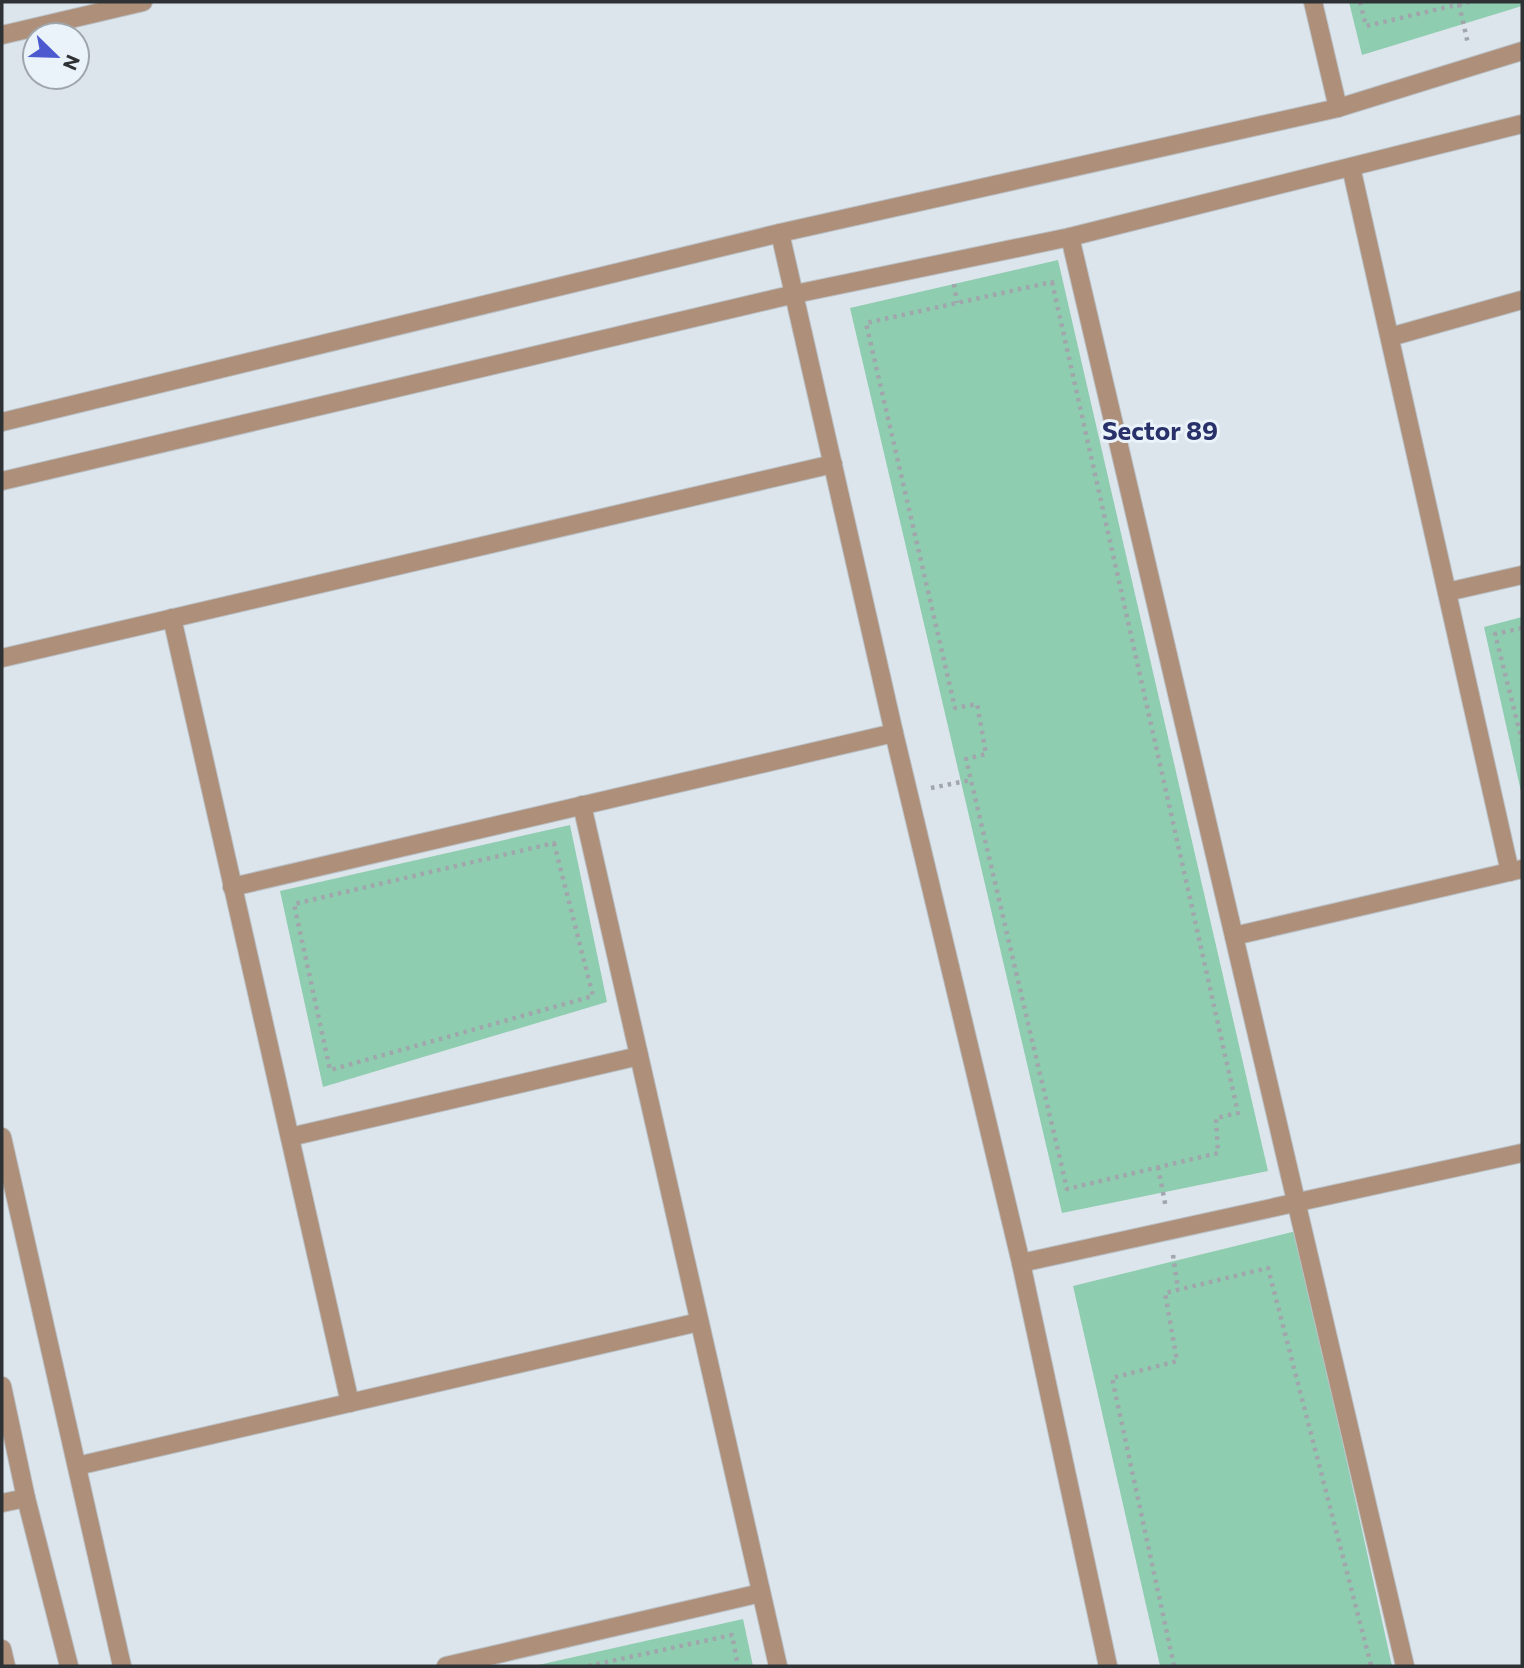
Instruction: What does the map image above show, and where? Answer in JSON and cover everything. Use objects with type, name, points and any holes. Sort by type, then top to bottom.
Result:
[{"type":"street","points":[[2,35],[91,8],[143,2]]},
{"type":"street","points":[[1313,2],[1338,108]]},
{"type":"street","points":[[2,422],[779,233],[1338,108],[1522,51]]},
{"type":"street","points":[[2,481],[795,294],[1070,237],[1522,124]]},
{"type":"street","points":[[1234,936],[1516,871],[1447,592],[1352,167]]},
{"type":"street","points":[[779,233],[894,733],[1021,1264],[1108,1666]]},
{"type":"street","points":[[1070,237],[1405,1666]]},
{"type":"street","points":[[1390,337],[1522,300]]},
{"type":"street","points":[[2,658],[834,464]]},
{"type":"street","points":[[1447,592],[1522,575]]},
{"type":"street","points":[[172,618],[350,1403]]},
{"type":"street","points":[[232,887],[894,733]]},
{"type":"street","points":[[582,806],[778,1666]]},
{"type":"street","points":[[290,1137],[639,1056]]},
{"type":"street","points":[[2,1137],[122,1666]]},
{"type":"street","points":[[1021,1264],[1522,1153]]},
{"type":"street","points":[[77,1466],[699,1322]]},
{"type":"street","points":[[2,1386],[26,1498],[69,1666]]},
{"type":"street","points":[[2,1503],[26,1498]]},
{"type":"street","points":[[446,1666],[761,1593]]},
{"type":"street","points":[[2,1649],[6,1666]]},
{"type":"path","points":[[1360,2],[1366,26],[1469,2]]},
{"type":"path","points":[[1459,4],[1474,66]]},
{"type":"path","points":[[1052,282],[1238,1113],[1216,1118],[1218,1153],[1067,1189],[971,780],[966,759],[986,754],[977,704],[956,708],[866,323],[1052,282]]},
{"type":"path","points":[[1522,628],[1495,634],[1522,741]]},
{"type":"path","points":[[909,792],[971,780]]},
{"type":"path","points":[[554,843],[593,996],[330,1070],[294,904],[554,843]]},
{"type":"path","points":[[1174,1666],[1112,1378],[1177,1361],[1165,1293],[1268,1268],[1370,1665],[1367,1666]]},
{"type":"path","points":[[588,1666],[732,1635],[738,1666]]},
{"type":"green space","points":[[1349,2],[1522,2],[1522,6],[1362,55]]},
{"type":"green space","points":[[1058,260],[1268,1171],[1062,1213],[850,308]]},
{"type":"green space","points":[[1522,617],[1522,796],[1484,627]]},
{"type":"green space","points":[[570,825],[607,1002],[323,1087],[280,891]]},
{"type":"green space","points":[[1296,1231],[1392,1666],[1160,1666],[1073,1286]]},
{"type":"green space","points":[[743,1619],[753,1666],[534,1666]]},
{"type":"district","name":"Sector 89","points":[[1160,429]]}]
